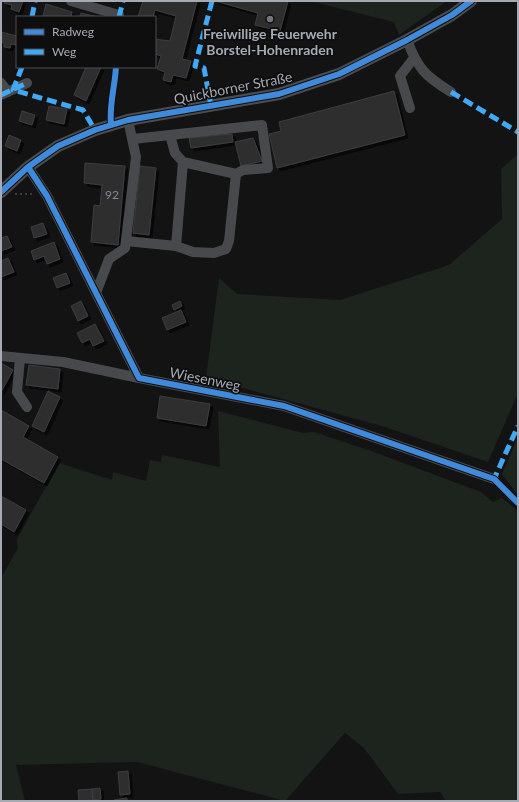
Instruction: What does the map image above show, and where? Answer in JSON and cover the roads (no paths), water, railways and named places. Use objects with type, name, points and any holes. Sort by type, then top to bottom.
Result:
[{"type":"main road","name":"Quickborner Straße","points":[[1,192],[28,167],[58,146],[95,130],[128,120],[279,94],[339,74],[407,40],[452,15],[471,1]]},
{"type":"street","points":[[71,1],[119,15]]},
{"type":"street","points":[[407,40],[420,69],[434,82],[451,92]]},
{"type":"street","points":[[410,108],[400,76],[414,58]]},
{"type":"street","points":[[1,83],[4,94],[27,83]]},
{"type":"street","points":[[96,293],[109,259],[125,248],[136,157],[128,120]]},
{"type":"street","points":[[133,139],[262,125],[268,168],[243,170],[236,174],[182,162]]},
{"type":"street","points":[[170,135],[176,152],[182,162],[176,246]]},
{"type":"street","points":[[28,167],[47,196],[139,378]]},
{"type":"street","points":[[126,241],[176,246],[193,252],[214,254],[226,249],[229,241],[236,174]]},
{"type":"street","name":"Wiesenweg","points":[[1,356],[33,358],[75,364],[284,406],[494,479]]},
{"type":"street","points":[[20,358],[17,392],[27,407]]},
{"type":"place","name":"Freiwillige Feuerwehr Borstel-Hohenraden","points":[[270,19]]}]
